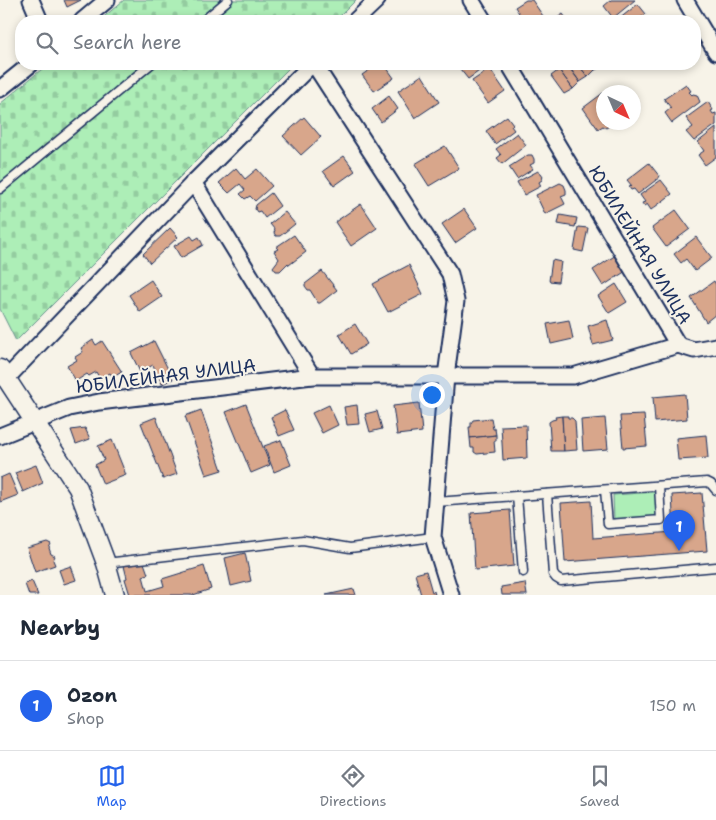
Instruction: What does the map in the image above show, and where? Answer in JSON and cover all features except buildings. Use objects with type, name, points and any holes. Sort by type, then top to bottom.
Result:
[{"type":"street","points":[[31,0],[37,15]]},
{"type":"street","points":[[89,15],[107,0]]},
{"type":"street","points":[[361,15],[376,0]]},
{"type":"street","points":[[471,0],[480,15]]},
{"type":"street","points":[[685,0],[694,15]]},
{"type":"street","points":[[701,27],[716,52]]},
{"type":"street","points":[[0,89],[24,70]]},
{"type":"street","points":[[115,595],[106,563],[78,488],[3,374],[307,70]]},
{"type":"street","points":[[317,70],[450,274],[456,301],[446,376],[433,537],[451,595]]},
{"type":"street","name":"ЮБИЛЕЙНАЯ УЛИЦА","points":[[0,436],[69,408],[99,402],[312,376],[573,376],[678,345],[513,70]]},
{"type":"street","points":[[193,182],[312,376]]},
{"type":"street","points":[[678,345],[694,350],[716,346]]},
{"type":"lane","points":[[209,15],[228,0]]},
{"type":"lane","points":[[0,189],[144,70]]},
{"type":"lane","points":[[436,502],[707,482],[716,490]]},
{"type":"lane","points":[[605,490],[608,524],[661,520],[658,486]]},
{"type":"lane","points":[[547,494],[553,574],[561,581],[716,567]]},
{"type":"lane","points":[[517,496],[523,572]]},
{"type":"lane","points":[[106,563],[303,540],[350,548],[433,537]]},
{"type":"green space","points":[[124,0],[356,0],[341,15],[106,15]]},
{"type":"green space","points":[[41,70],[287,70],[16,341],[0,309],[0,104]]},
{"type":"green space","points":[[655,492],[657,516],[614,519],[613,495]]},
{"type":"place","name":"Ozon","points":[[679,551]]}]
